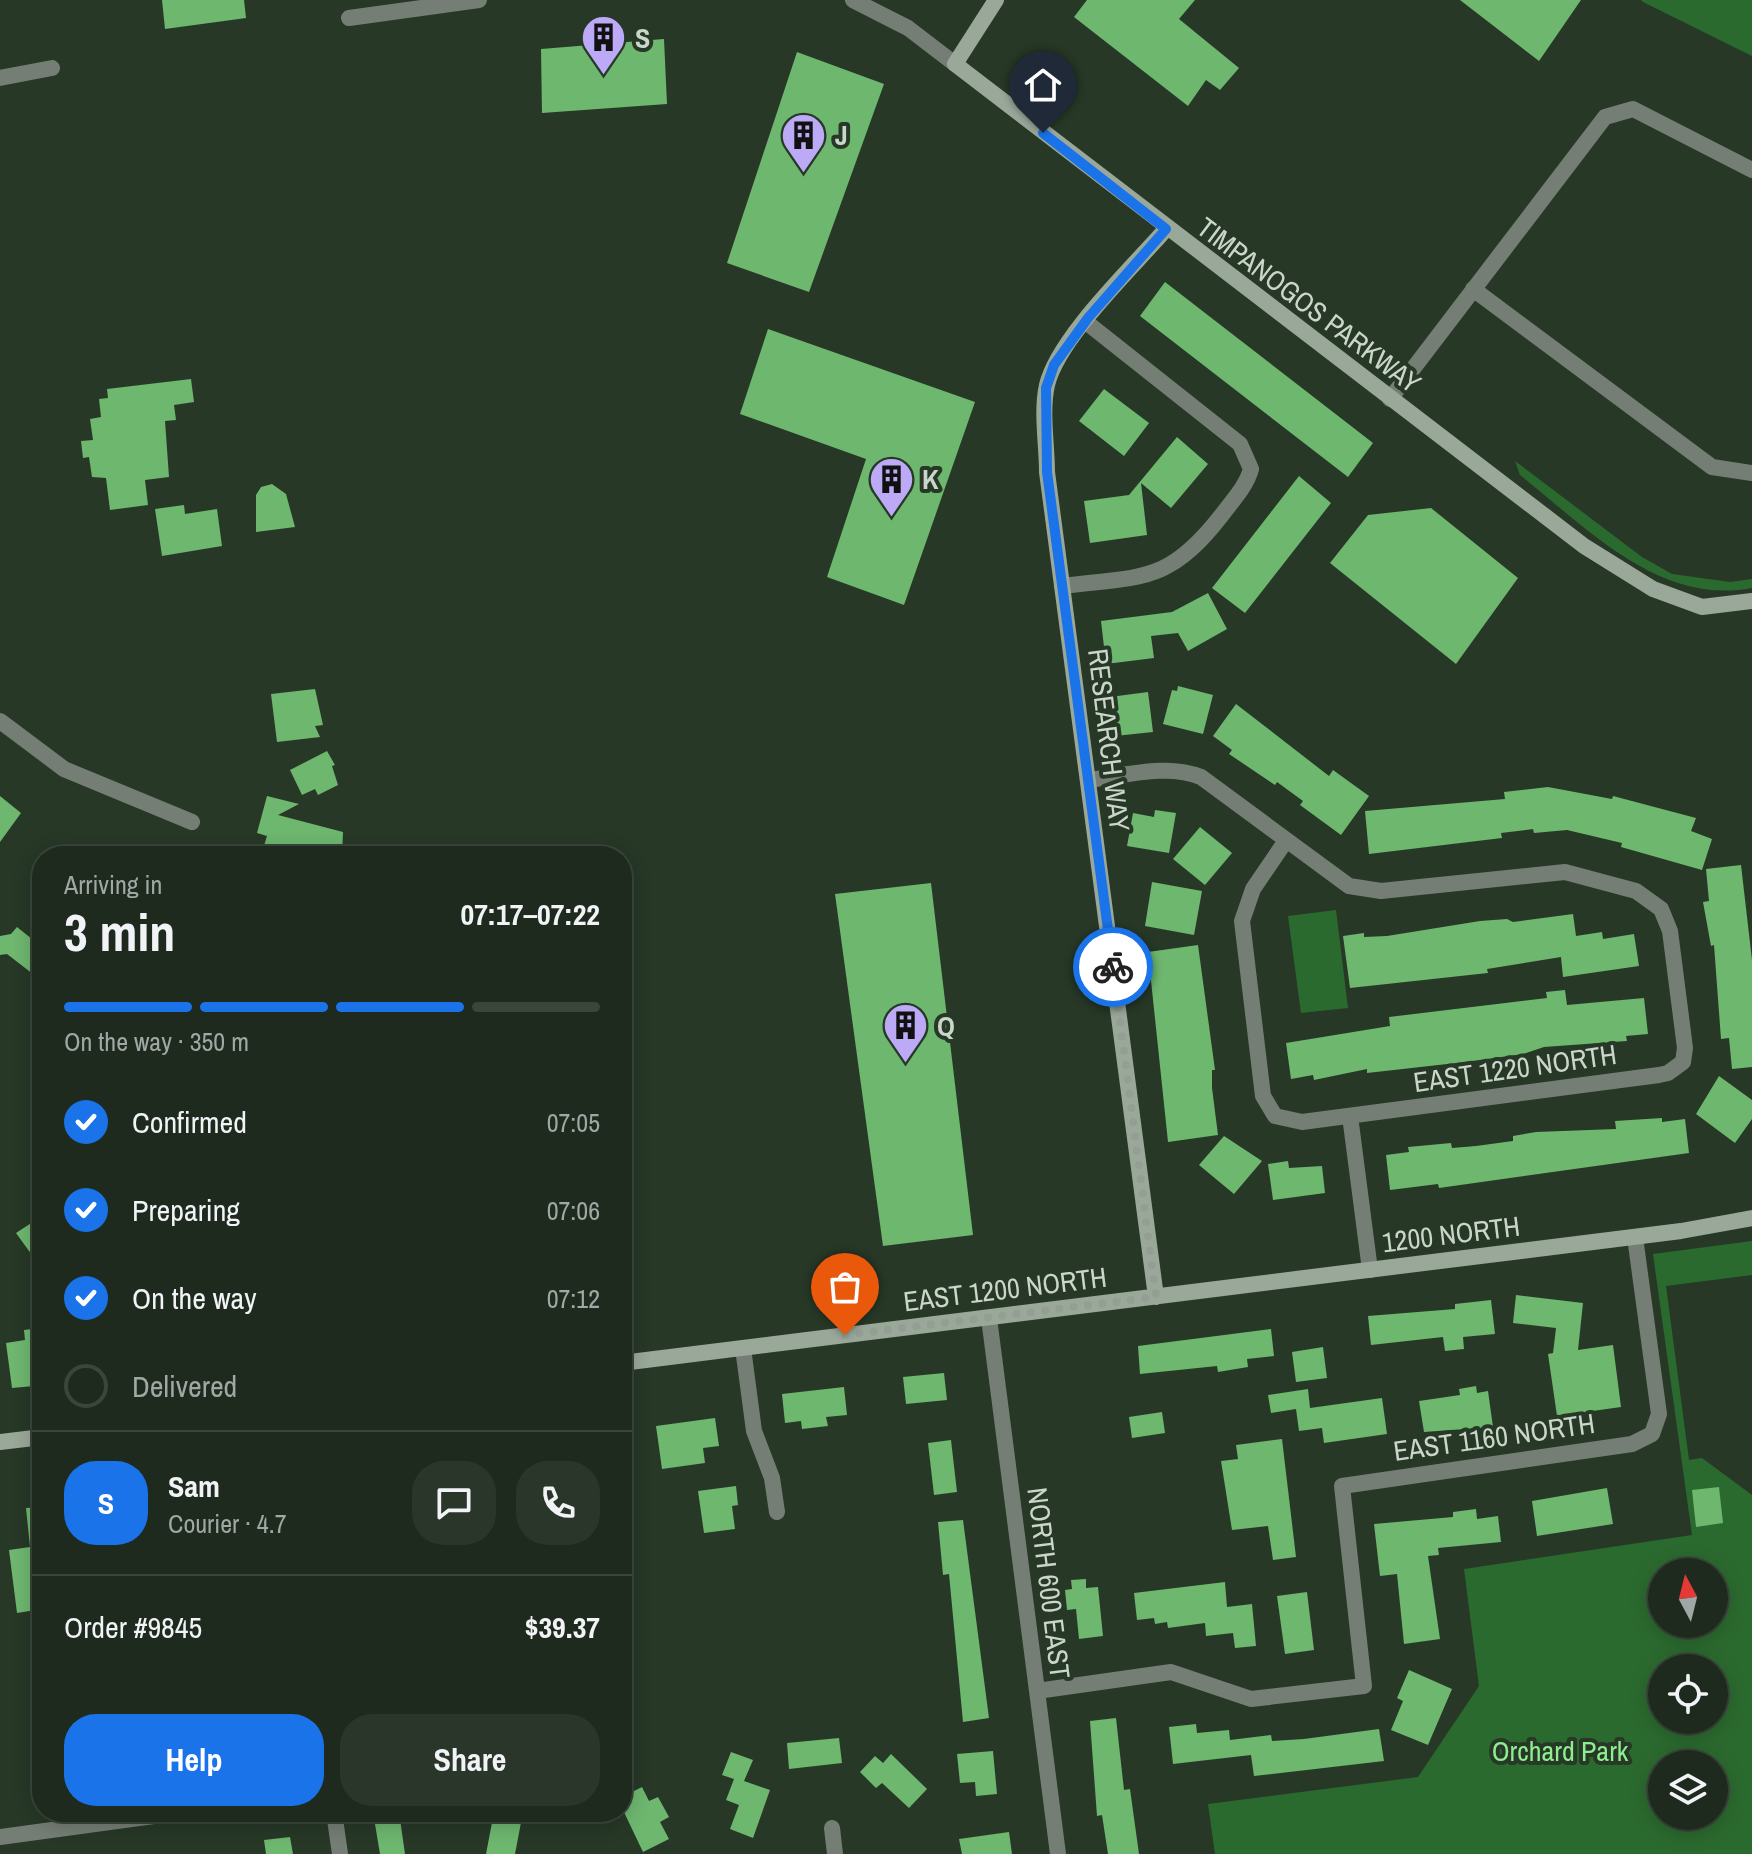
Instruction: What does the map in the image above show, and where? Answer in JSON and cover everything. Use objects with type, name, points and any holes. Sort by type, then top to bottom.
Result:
[{"type":"street","points":[[349,18],[479,0]]},
{"type":"street","name":"TIMPANOGOS PARKWAY","points":[[853,0],[908,28],[1166,229],[1584,546],[1653,589],[1702,607],[1752,601]]},
{"type":"street","points":[[955,64],[996,0]]},
{"type":"street","points":[[0,78],[52,68]]},
{"type":"street","points":[[1390,399],[1605,117],[1633,109],[1752,170]]},
{"type":"street","name":"RESEARCH WAY","points":[[1156,1297],[1047,472],[1046,388],[1054,365],[1086,322],[1166,229]]},
{"type":"street","points":[[1473,289],[1712,467],[1752,473]]},
{"type":"street","points":[[1062,586],[1140,576],[1170,567],[1203,539],[1243,488],[1251,469],[1240,444],[1086,322]]},
{"type":"street","points":[[0,721],[64,769],[192,822]]},
{"type":"street","points":[[1088,780],[1172,770],[1189,772],[1201,777],[1285,842]]},
{"type":"street","name":"EAST 1220 NORTH","points":[[1285,842],[1332,877],[1366,890],[1565,872],[1636,891],[1661,909],[1670,931],[1685,1048],[1683,1062],[1668,1073],[1659,1075],[1350,1116],[1287,1121],[1275,1116],[1263,1096],[1242,921],[1253,889],[1285,842]]},
{"type":"street","points":[[1350,1116],[1370,1270]]},
{"type":"street","name":"1200 NORTH","points":[[1156,1297],[1635,1237],[1752,1218]]},
{"type":"street","name":"EAST 1160 NORTH","points":[[1037,1691],[1171,1672],[1251,1699],[1364,1686],[1342,1486],[1632,1444],[1652,1434],[1659,1414],[1635,1237]]},
{"type":"street","name":"EAST 1200 NORTH","points":[[632,1362],[1156,1297]]},
{"type":"street","name":"NORTH 600 EAST","points":[[989,1318],[1058,1854]]},
{"type":"street","points":[[743,1348],[754,1431],[772,1478],[777,1512]]},
{"type":"street","points":[[0,1442],[32,1438]]},
{"type":"street","points":[[0,1837],[110,1822]]},
{"type":"street","points":[[335,1822],[340,1854]]},
{"type":"street","points":[[832,1828],[835,1854]]},
{"type":"green space","points":[[1641,0],[1752,0],[1752,56],[1643,2]]},
{"type":"green space","points":[[1515,461],[1642,557],[1672,574],[1730,582],[1752,579],[1752,588],[1718,590],[1686,585],[1655,574],[1626,558],[1571,517],[1520,475]]},
{"type":"green space","points":[[1336,910],[1348,1008],[1301,1013],[1288,916]]},
{"type":"green space","name":"Orchard Park","points":[[1752,1241],[1752,1275],[1666,1286],[1689,1460],[1702,1458],[1752,1495],[1752,1854],[1215,1854],[1208,1804],[1418,1777],[1479,1686],[1464,1569],[1692,1535],[1653,1254]]},
{"type":"building","points":[[162,0],[244,0],[246,18],[165,29]]},
{"type":"building","points":[[1087,0],[1195,0],[1179,19],[1239,68],[1220,90],[1206,80],[1188,106],[1074,17]]},
{"type":"building","points":[[1460,0],[1581,0],[1539,61]]},
{"type":"building","name":"S","points":[[664,39],[667,104],[542,113],[541,49]]},
{"type":"building","name":"J","points":[[797,52],[884,84],[809,292],[727,263]]},
{"type":"building","points":[[1165,282],[1373,443],[1348,477],[1140,316]]},
{"type":"building","name":"K","points":[[768,329],[975,402],[904,605],[827,577],[866,459],[740,414]]},
{"type":"building","points":[[191,379],[194,402],[174,405],[176,420],[165,421],[169,477],[145,480],[148,505],[110,510],[106,478],[92,477],[89,457],[83,458],[81,441],[93,440],[90,419],[101,417],[99,399],[108,398],[107,389]]},
{"type":"building","points":[[1104,389],[1149,423],[1124,456],[1079,421]]},
{"type":"building","points":[[1177,437],[1208,464],[1171,508],[1141,483],[1147,535],[1090,543],[1084,501],[1129,495]]},
{"type":"building","points":[[1299,476],[1331,503],[1245,613],[1212,588]]},
{"type":"building","points":[[272,484],[286,494],[295,527],[256,532],[256,495],[261,487]]},
{"type":"building","points":[[184,505],[185,514],[217,509],[222,546],[162,556],[155,509]]},
{"type":"building","points":[[1431,508],[1518,578],[1456,664],[1330,563],[1368,515]]},
{"type":"building","points":[[1208,593],[1227,629],[1188,651],[1178,633],[1151,636],[1154,658],[1106,664],[1101,621],[1172,612]]},
{"type":"building","points":[[1178,686],[1213,695],[1203,734],[1163,724],[1172,690],[1177,691]]},
{"type":"building","points":[[315,689],[323,725],[315,726],[320,737],[277,742],[271,694]]},
{"type":"building","points":[[1148,692],[1153,732],[1115,736],[1110,697]]},
{"type":"building","points":[[1236,704],[1329,776],[1333,770],[1369,796],[1341,835],[1300,805],[1303,801],[1277,782],[1275,785],[1229,754],[1232,750],[1213,736]]},
{"type":"building","points":[[327,751],[335,765],[332,766],[338,785],[318,795],[315,789],[302,795],[290,770]]},
{"type":"building","points":[[1548,787],[1612,799],[1613,796],[1696,818],[1691,831],[1712,839],[1702,870],[1621,847],[1622,843],[1567,830],[1534,833],[1533,829],[1501,833],[1502,838],[1369,854],[1365,811],[1505,799],[1504,792]]},
{"type":"building","points":[[0,796],[21,813],[0,842]]},
{"type":"building","points":[[267,796],[299,804],[278,815],[343,832],[342,846],[264,846],[267,836],[257,833]]},
{"type":"building","points":[[1155,810],[1176,813],[1169,853],[1127,846],[1133,813],[1154,817]]},
{"type":"building","points":[[1200,827],[1232,853],[1205,885],[1173,859]]},
{"type":"building","points":[[1741,865],[1752,960],[1752,1067],[1732,1069],[1729,1038],[1721,1039],[1714,945],[1711,946],[1703,902],[1709,901],[1706,869]]},
{"type":"building","points":[[1152,882],[1202,891],[1194,935],[1145,926]]},
{"type":"building","name":"Q","points":[[931,883],[973,1235],[883,1246],[835,894]]},
{"type":"building","points":[[1573,914],[1576,936],[1602,932],[1603,939],[1634,934],[1639,966],[1563,977],[1561,957],[1487,969],[1488,973],[1350,988],[1343,936],[1364,933],[1364,937],[1387,936],[1480,921],[1507,919],[1513,922]]},
{"type":"building","points":[[17,927],[32,939],[32,973],[7,954],[0,955],[0,936],[11,934]]},
{"type":"building","points":[[1198,945],[1215,1070],[1212,1070],[1212,1088],[1218,1135],[1168,1142],[1148,952]]},
{"type":"building","points":[[1565,990],[1567,1005],[1644,998],[1648,1034],[1626,1036],[1627,1041],[1544,1047],[1523,1054],[1465,1062],[1367,1073],[1367,1069],[1314,1080],[1313,1075],[1291,1079],[1286,1043],[1390,1026],[1389,1017],[1547,998],[1546,992]]},
{"type":"building","points":[[1719,1076],[1752,1100],[1752,1119],[1735,1143],[1696,1114]]},
{"type":"building","points":[[1662,1118],[1662,1122],[1685,1119],[1689,1153],[1439,1188],[1438,1184],[1390,1190],[1386,1155],[1409,1152],[1408,1147],[1451,1143],[1452,1148],[1476,1146],[1513,1141],[1513,1136],[1536,1132],[1616,1129],[1615,1121]]},
{"type":"building","points":[[1224,1136],[1262,1161],[1234,1194],[1199,1165]]},
{"type":"building","points":[[1288,1161],[1289,1168],[1322,1166],[1325,1193],[1273,1200],[1268,1164]]},
{"type":"building","points":[[32,1223],[32,1255],[16,1233]]},
{"type":"building","points":[[1516,1295],[1583,1303],[1578,1350],[1613,1345],[1621,1407],[1557,1416],[1548,1354],[1553,1353],[1556,1328],[1513,1323]]},
{"type":"building","points":[[1491,1300],[1495,1334],[1463,1337],[1464,1349],[1445,1351],[1443,1337],[1371,1345],[1368,1316],[1455,1309],[1455,1304]]},
{"type":"building","points":[[32,1329],[32,1386],[12,1388],[6,1343],[25,1340],[24,1330]]},
{"type":"building","points":[[1271,1329],[1274,1356],[1247,1359],[1248,1367],[1218,1372],[1217,1366],[1140,1374],[1138,1346]]},
{"type":"building","points":[[1323,1347],[1327,1378],[1296,1382],[1292,1352]]},
{"type":"building","points":[[944,1373],[947,1400],[906,1404],[903,1377]]},
{"type":"building","points":[[1476,1386],[1477,1393],[1488,1391],[1493,1427],[1424,1432],[1419,1401],[1460,1395],[1459,1389]]},
{"type":"building","points":[[844,1387],[847,1415],[826,1417],[828,1426],[802,1429],[801,1421],[785,1423],[782,1394]]},
{"type":"building","points":[[1308,1389],[1310,1408],[1382,1398],[1387,1434],[1324,1443],[1322,1428],[1299,1431],[1296,1409],[1271,1413],[1268,1395]]},
{"type":"building","points":[[1162,1412],[1165,1433],[1132,1438],[1129,1417]]},
{"type":"building","points":[[715,1418],[719,1446],[703,1448],[705,1463],[662,1469],[656,1426]]},
{"type":"building","points":[[1282,1439],[1296,1557],[1273,1560],[1268,1526],[1232,1530],[1221,1461],[1238,1459],[1236,1445]]},
{"type":"building","points":[[951,1440],[957,1492],[934,1495],[928,1443]]},
{"type":"building","points":[[736,1486],[738,1505],[732,1506],[735,1529],[704,1533],[698,1491]]},
{"type":"building","points":[[1719,1487],[1723,1523],[1696,1527],[1692,1490]]},
{"type":"building","points":[[1607,1488],[1613,1524],[1537,1536],[1532,1501]]},
{"type":"building","points":[[26,1508],[32,1508],[32,1611],[17,1613],[9,1550],[30,1547]]},
{"type":"building","points":[[1476,1509],[1477,1519],[1498,1516],[1501,1542],[1438,1548],[1439,1555],[1428,1556],[1440,1639],[1404,1644],[1397,1574],[1380,1576],[1374,1524],[1453,1517],[1453,1512]]},
{"type":"building","points":[[963,1520],[989,1718],[963,1722],[949,1574],[943,1575],[938,1522]]},
{"type":"building","points":[[1086,1579],[1086,1588],[1098,1587],[1103,1636],[1079,1639],[1076,1609],[1067,1610],[1065,1590],[1072,1589],[1071,1580]]},
{"type":"building","points":[[1225,1582],[1227,1607],[1252,1604],[1256,1646],[1235,1648],[1233,1633],[1206,1636],[1205,1623],[1168,1628],[1167,1622],[1155,1624],[1154,1618],[1137,1620],[1134,1593]]},
{"type":"building","points":[[1307,1592],[1314,1650],[1285,1654],[1277,1596]]},
{"type":"building","points":[[1409,1670],[1452,1689],[1428,1745],[1391,1730],[1403,1701],[1397,1698]]},
{"type":"building","points":[[1116,1718],[1124,1790],[1130,1789],[1139,1854],[1108,1854],[1102,1815],[1097,1816],[1090,1721]]},
{"type":"building","points":[[1196,1724],[1197,1733],[1229,1730],[1230,1740],[1271,1735],[1272,1741],[1304,1739],[1379,1729],[1384,1761],[1254,1776],[1251,1755],[1173,1764],[1169,1727]]},
{"type":"building","points":[[839,1738],[842,1763],[789,1769],[787,1743]]},
{"type":"building","points":[[993,1751],[997,1794],[976,1796],[975,1782],[960,1783],[957,1754]]},
{"type":"building","points":[[731,1752],[753,1760],[744,1781],[770,1790],[753,1838],[730,1829],[739,1805],[726,1800],[734,1779],[722,1775]]},
{"type":"building","points":[[891,1754],[927,1789],[909,1808],[882,1783],[876,1788],[860,1772],[875,1756],[883,1763]]},
{"type":"building","points":[[642,1787],[649,1801],[658,1797],[669,1817],[660,1822],[669,1839],[643,1852],[629,1822],[632,1822],[632,1792]]},
{"type":"building","points":[[375,1822],[400,1822],[405,1854],[380,1854]]},
{"type":"building","points":[[492,1822],[521,1822],[515,1854],[486,1854]]},
{"type":"building","points":[[1009,1832],[1012,1854],[962,1854],[959,1839]]},
{"type":"building","points":[[290,1837],[293,1854],[266,1854],[264,1840]]},
{"type":"way so far","points":[[845,1335],[1156,1297],[1113,967]]},
{"type":"place","name":"S","points":[[604,77]]},
{"type":"place","name":"J","points":[[804,174]]},
{"type":"place","name":"K","points":[[891,518]]},
{"type":"place","name":"Q","points":[[906,1065]]},
{"type":"route","points":[[1043,133],[1166,229],[1088,318],[1054,365],[1046,388],[1047,472],[1113,967]]}]
